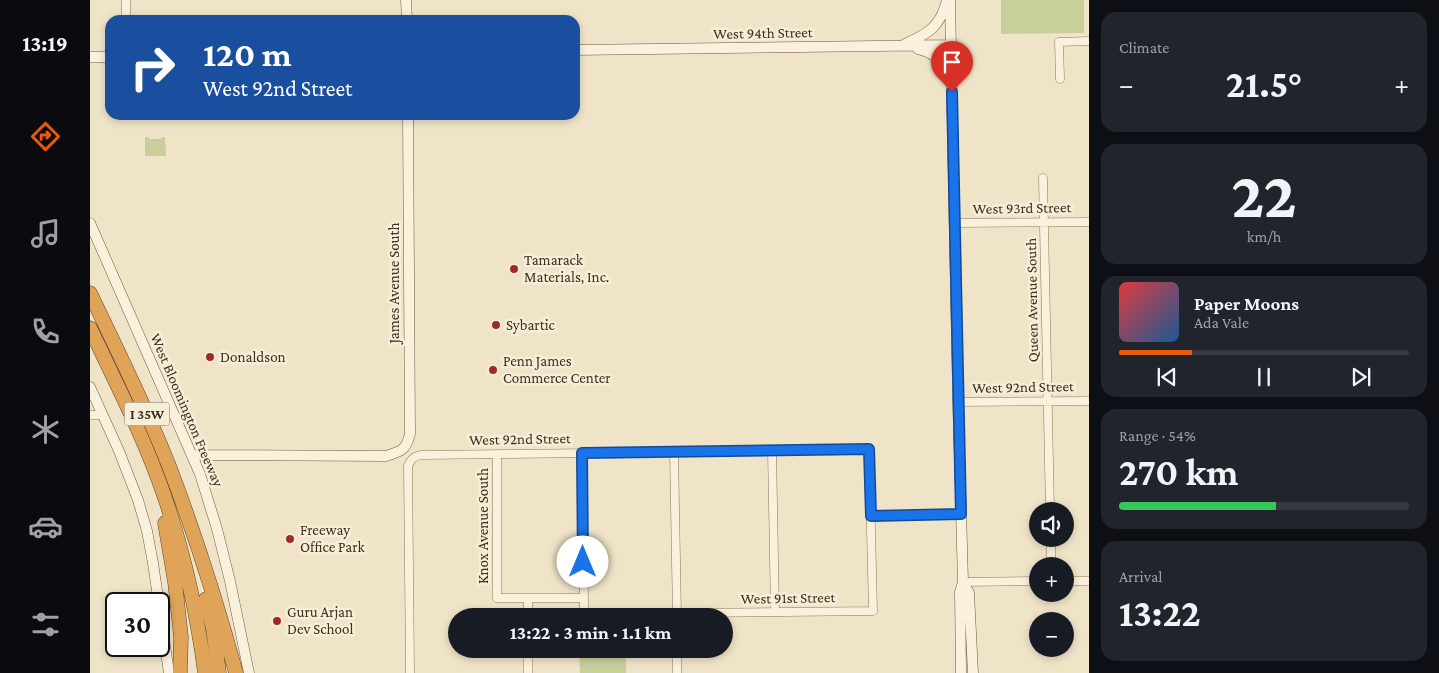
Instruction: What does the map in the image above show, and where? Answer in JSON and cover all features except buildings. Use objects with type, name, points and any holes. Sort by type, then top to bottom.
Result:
[{"type":"highway","points":[[90,286],[97,308]]},
{"type":"highway","name":"I 35W","points":[[90,293],[148,416],[189,522],[212,628],[219,673]]},
{"type":"highway","name":"I 35W","points":[[90,328],[146,450],[178,539],[190,585],[205,673]]},
{"type":"highway","points":[[159,483],[175,582],[181,637],[180,673]]},
{"type":"highway","points":[[189,522],[210,582],[236,673]]},
{"type":"street","points":[[126,0],[126,15]]},
{"type":"street","points":[[949,0],[952,45],[963,582],[960,592],[961,673]]},
{"type":"street","points":[[900,46],[932,29],[942,16],[949,0]]},
{"type":"street","points":[[1060,79],[1059,42],[1089,41]]},
{"type":"street","name":"West 94th Street","points":[[580,50],[952,45]]},
{"type":"street","points":[[900,46],[926,50],[938,58],[946,71],[952,92]]},
{"type":"street","points":[[90,57],[105,57]]},
{"type":"street","name":"James Avenue South","points":[[192,455],[386,456],[404,450],[410,434],[408,120]]},
{"type":"street","name":"Queen Avenue South","points":[[1043,178],[1050,502]]},
{"type":"street","name":"West 93rd Street","points":[[955,223],[1089,222]]},
{"type":"street","name":"West Bloomington Freeway","points":[[90,223],[200,474],[217,529],[249,673]]},
{"type":"street","points":[[90,387],[138,500],[147,531],[169,673]]},
{"type":"street","name":"West 92nd Street","points":[[958,402],[1089,401]]},
{"type":"street","points":[[90,415],[103,415]]},
{"type":"street","name":"West 92nd Street","points":[[410,673],[408,466],[412,458],[418,456],[497,454],[869,449],[871,516]]},
{"type":"street","points":[[772,451],[775,612]]},
{"type":"street","points":[[674,452],[676,608]]},
{"type":"street","points":[[528,608],[528,598],[583,598],[582,453]]},
{"type":"street","name":"Knox Avenue South","points":[[497,454],[498,598],[528,598]]},
{"type":"street","points":[[871,516],[961,514]]},
{"type":"street","name":"West 91st Street","points":[[733,613],[873,611],[871,516]]},
{"type":"street","points":[[963,582],[1029,581]]},
{"type":"street","points":[[1074,581],[1089,581]]},
{"type":"street","points":[[963,582],[969,593],[973,673]]},
{"type":"street","name":"West 91st Street","points":[[583,598],[584,608]]},
{"type":"street","points":[[528,658],[528,673]]},
{"type":"street","points":[[677,658],[677,673]]},
{"type":"green space","points":[[1001,0],[1084,0],[1084,33],[1001,34]]},
{"type":"green space","points":[[145,137],[161,139],[161,137],[165,137],[166,156],[145,156]]},
{"type":"green space","points":[[579,658],[626,658],[626,673],[580,673]]},
{"type":"place","name":"Tamarack Materials, Inc.","points":[[514,269]]},
{"type":"place","name":"Sybartic","points":[[496,325]]},
{"type":"place","name":"Donaldson","points":[[210,357]]},
{"type":"place","name":"Penn James Commerce Center","points":[[493,370]]},
{"type":"place","name":"Freeway Office Park","points":[[290,539]]},
{"type":"place","name":"Guru Arjan Dev School","points":[[277,621]]},
{"type":"route","points":[[583,562],[582,453],[869,449],[871,516],[961,514],[952,92]]}]
